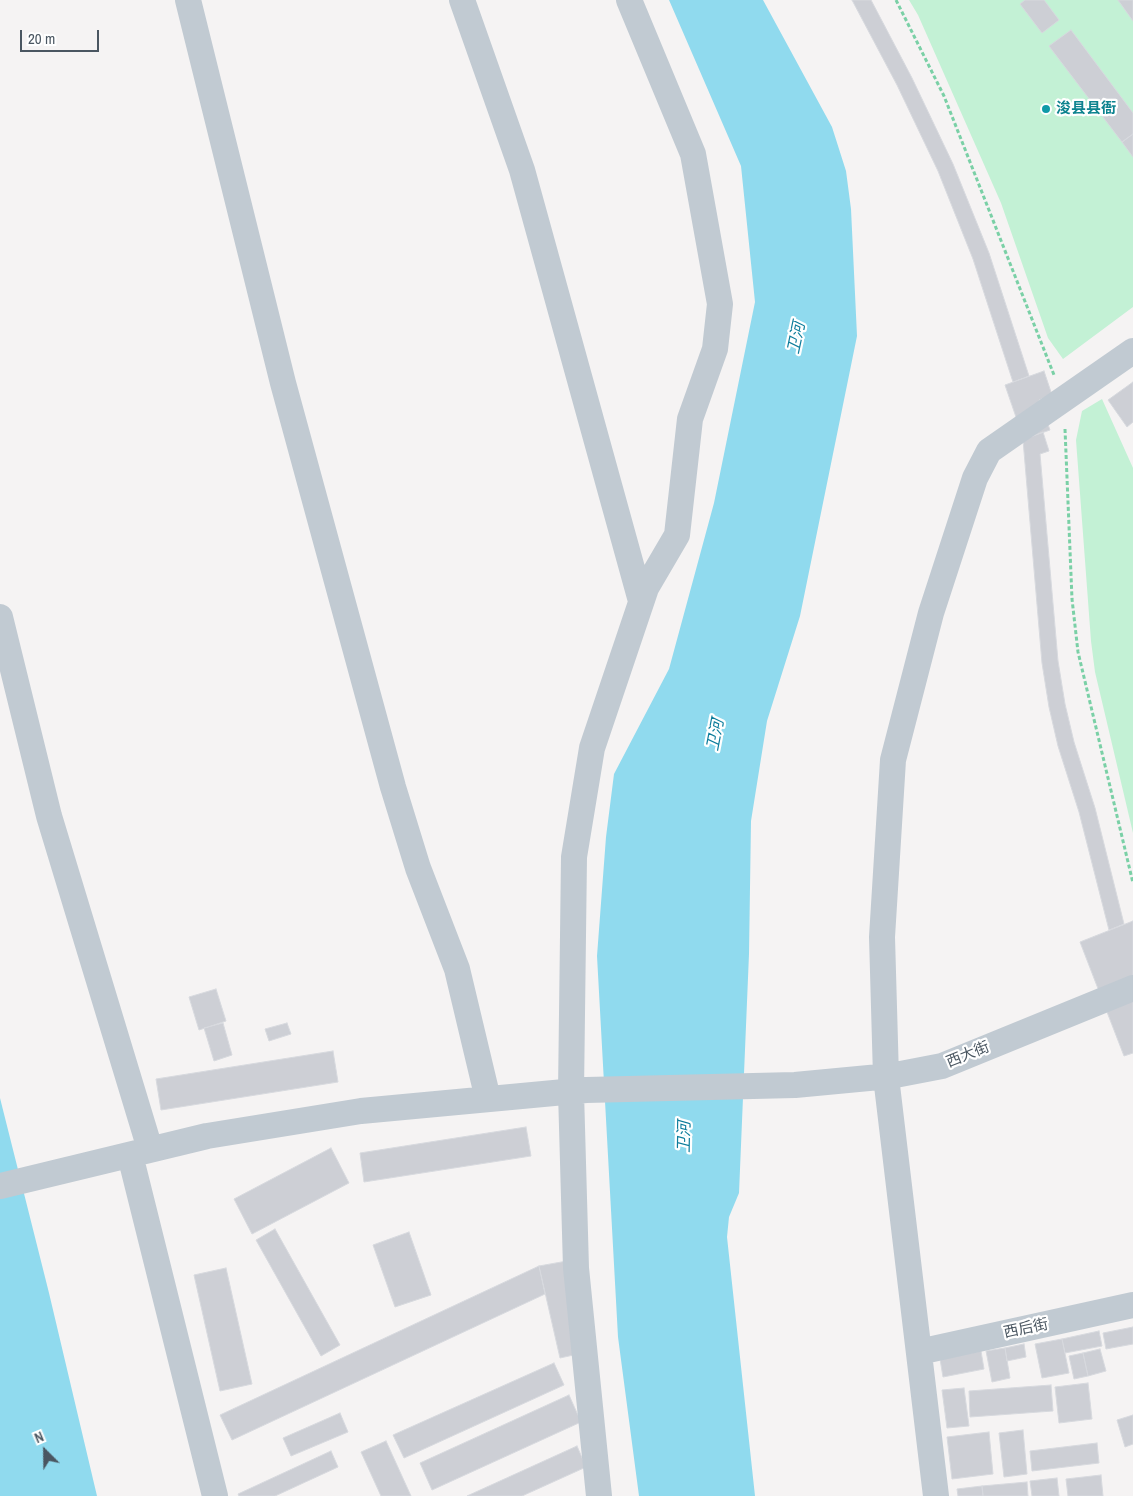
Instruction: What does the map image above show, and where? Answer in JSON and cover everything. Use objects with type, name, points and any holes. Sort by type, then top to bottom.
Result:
[{"type":"street","points":[[188,0],[283,383],[388,768],[418,868],[457,969],[488,1099]]},
{"type":"street","points":[[462,0],[522,170],[642,601]]},
{"type":"street","points":[[599,1496],[576,1268],[579,1091],[574,857],[592,748],[646,588],[677,535],[690,420],[715,350],[720,304],[693,154],[629,0]]},
{"type":"street","points":[[936,1496],[886,1077],[882,937],[893,760],[931,613],[975,478],[989,451],[1133,351]]},
{"type":"street","points":[[0,617],[48,816],[141,1158],[215,1496]]},
{"type":"street","name":"西大街","points":[[0,1186],[91,1163],[141,1158],[207,1136],[361,1110],[579,1091],[795,1085],[886,1077],[942,1066],[1133,988]]},
{"type":"street","name":"西后街","points":[[919,1352],[1133,1305]]},
{"type":"green space","name":"浚县县衙","points":[[909,0],[1133,0],[1133,307],[1063,359],[1048,338],[1001,203],[918,15]]},
{"type":"green space","points":[[1102,399],[1133,468],[1133,833],[1095,672],[1076,440],[1082,411]]},
{"type":"water","name":"卫河","points":[[669,0],[763,0],[832,127],[846,171],[851,209],[857,336],[800,616],[767,721],[751,821],[749,954],[739,1193],[729,1217],[727,1237],[755,1496],[639,1496],[618,1337],[597,956],[606,837],[614,774],[669,669],[714,503],[755,302],[741,166]]},
{"type":"water","points":[[0,1098],[49,1293],[97,1496],[0,1496]]},
{"type":"building","points":[[852,0],[871,0],[912,78],[953,164],[989,253],[1029,376],[1013,382],[973,259],[938,171],[897,85]]},
{"type":"building","points":[[1025,0],[1044,0],[1059,20],[1042,33],[1020,4]]},
{"type":"building","points":[[1118,0],[1133,0],[1133,21]]},
{"type":"building","points":[[1071,30],[1133,113],[1133,134],[1122,142],[1049,46]]},
{"type":"building","points":[[1133,134],[1133,157],[1122,142]]},
{"type":"building","points":[[1044,371],[1052,395],[1039,400],[1050,430],[1030,437],[1017,420],[1005,385]]},
{"type":"building","points":[[1133,382],[1133,422],[1127,427],[1108,400]]},
{"type":"building","points":[[1043,432],[1049,451],[1040,454],[1058,661],[1065,704],[1074,742],[1095,808],[1124,924],[1109,930],[1079,812],[1058,746],[1042,663],[1023,440]]},
{"type":"building","points":[[1133,921],[1133,1053],[1124,1056],[1080,942]]},
{"type":"building","points":[[216,989],[226,1021],[199,1030],[189,997]]},
{"type":"building","points":[[223,1023],[232,1055],[214,1061],[204,1028]]},
{"type":"building","points":[[287,1023],[291,1034],[269,1041],[265,1029]]},
{"type":"building","points":[[333,1051],[338,1082],[161,1110],[156,1079]]},
{"type":"building","points":[[526,1127],[531,1156],[364,1182],[360,1153]]},
{"type":"building","points":[[331,1148],[349,1183],[252,1234],[234,1199]]},
{"type":"building","points":[[275,1229],[340,1345],[321,1356],[256,1240]]},
{"type":"building","points":[[409,1232],[431,1295],[395,1307],[373,1245]]},
{"type":"building","points":[[567,1261],[587,1352],[560,1358],[539,1266]]},
{"type":"building","points":[[539,1266],[545,1294],[232,1440],[220,1415]]},
{"type":"building","points":[[226,1268],[252,1384],[220,1391],[194,1275]]},
{"type":"building","points":[[1133,1327],[1133,1344],[1106,1349],[1103,1333]]},
{"type":"building","points":[[1099,1331],[1102,1346],[1065,1353],[1062,1339]]},
{"type":"building","points":[[1062,1339],[1069,1373],[1042,1378],[1035,1344]]},
{"type":"building","points":[[1024,1344],[1026,1357],[1007,1361],[1005,1348]]},
{"type":"building","points":[[1005,1348],[1010,1378],[992,1382],[986,1351]]},
{"type":"building","points":[[1100,1349],[1106,1371],[1088,1376],[1083,1353]]},
{"type":"building","points":[[981,1351],[984,1369],[943,1377],[940,1359]]},
{"type":"building","points":[[1083,1353],[1088,1376],[1074,1379],[1069,1356]]},
{"type":"building","points":[[554,1363],[564,1385],[404,1458],[393,1435]]},
{"type":"building","points":[[1088,1383],[1092,1419],[1059,1423],[1055,1387]]},
{"type":"building","points":[[1051,1385],[1053,1411],[970,1417],[969,1391]]},
{"type":"building","points":[[964,1388],[969,1426],[947,1428],[942,1390]]},
{"type":"building","points":[[569,1395],[581,1422],[432,1490],[420,1463]]},
{"type":"building","points":[[340,1413],[348,1432],[291,1456],[283,1438]]},
{"type":"building","points":[[1133,1415],[1133,1444],[1125,1447],[1117,1420]]},
{"type":"building","points":[[1023,1430],[1027,1474],[1004,1477],[999,1433]]},
{"type":"building","points":[[989,1432],[993,1474],[952,1479],[947,1437]]},
{"type":"building","points":[[386,1441],[411,1496],[381,1496],[361,1452]]},
{"type":"building","points":[[1097,1443],[1099,1463],[1032,1471],[1030,1451]]},
{"type":"building","points":[[577,1446],[586,1467],[522,1496],[467,1496]]},
{"type":"building","points":[[331,1451],[338,1467],[275,1496],[239,1496],[238,1494]]},
{"type":"building","points":[[1101,1475],[1103,1496],[1068,1496],[1066,1479]]},
{"type":"building","points":[[1057,1478],[1059,1496],[1032,1496],[1030,1481]]},
{"type":"building","points":[[1027,1482],[1028,1496],[983,1496],[982,1486]]},
{"type":"building","points":[[982,1486],[983,1496],[958,1496],[957,1489]]},
{"type":"place","name":"浚县县衙","points":[[1046,109]]}]
